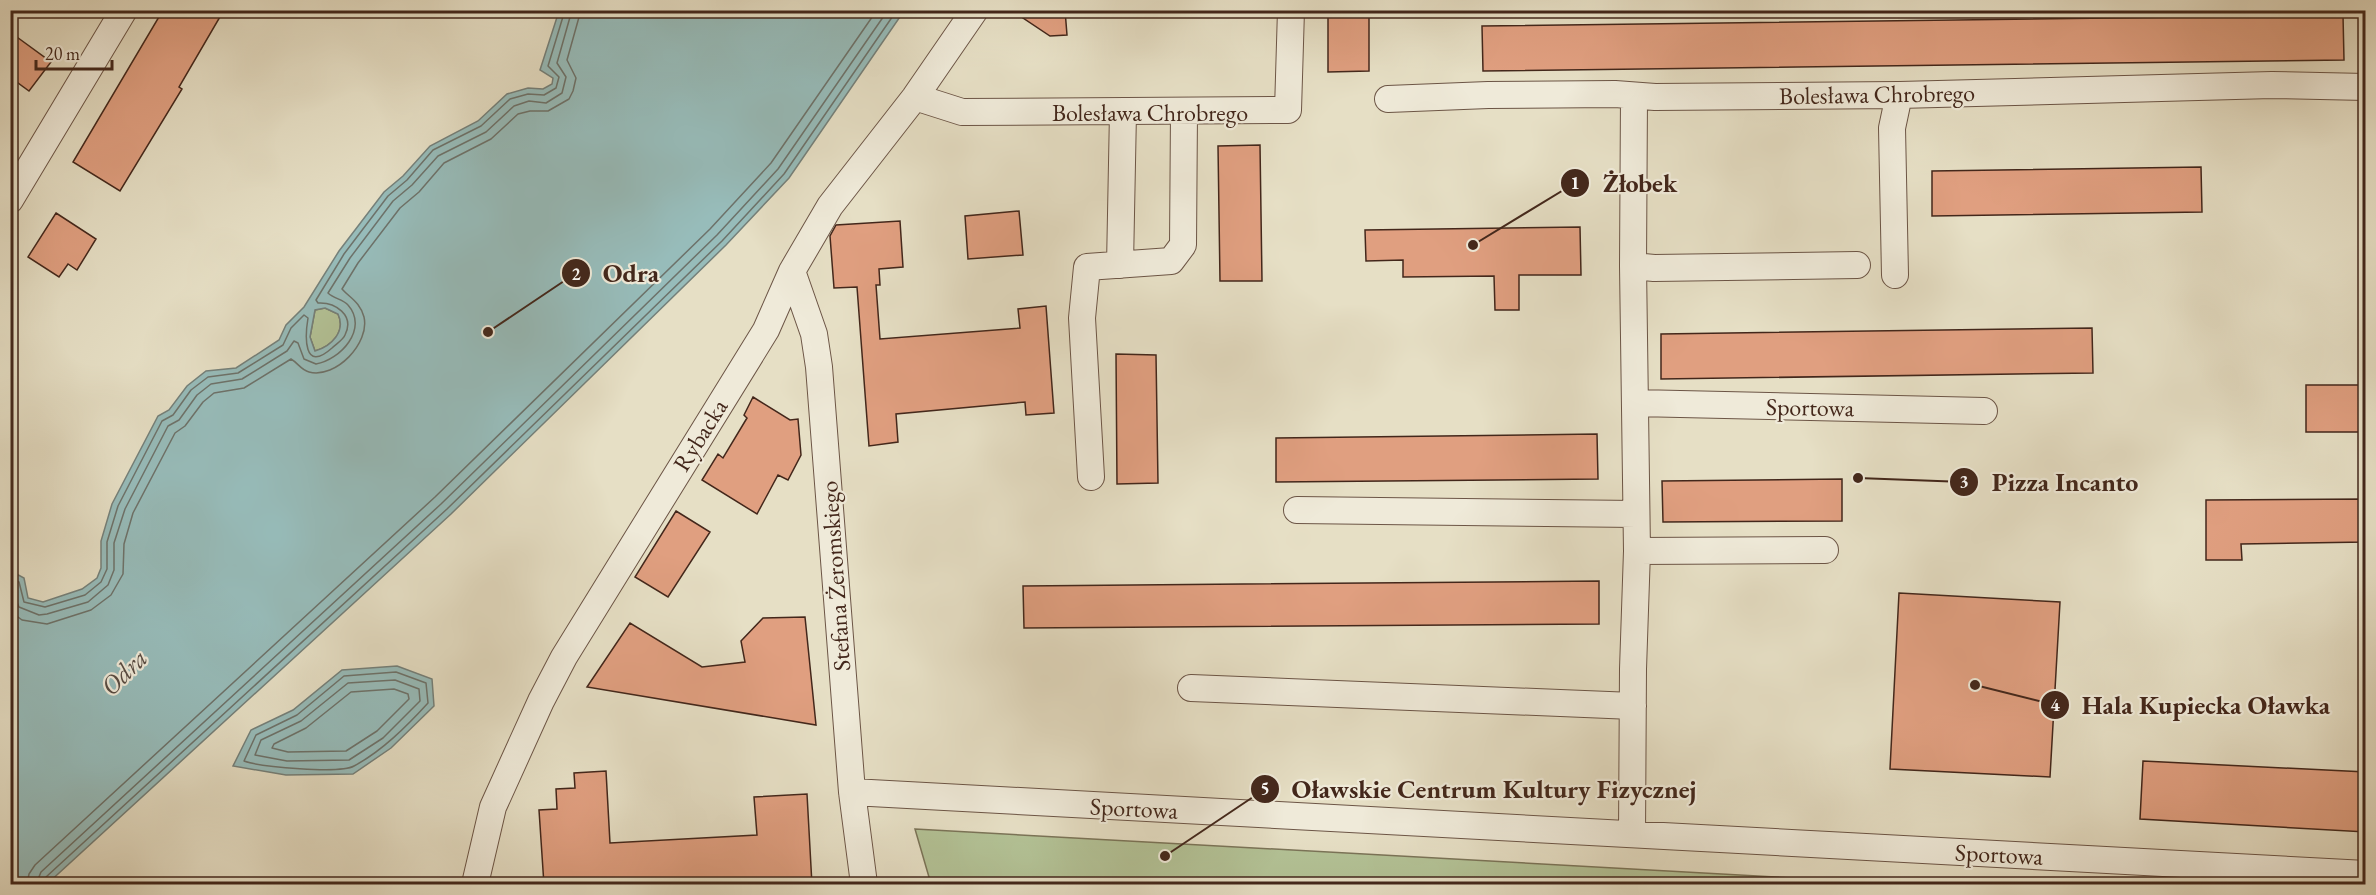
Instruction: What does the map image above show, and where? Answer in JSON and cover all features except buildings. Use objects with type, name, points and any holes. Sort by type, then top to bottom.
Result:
[{"type":"street","points":[[10,200],[124,10]]},
{"type":"street","name":"Rybacka","points":[[475,885],[493,807],[555,675],[594,605],[766,330],[792,271],[830,206],[915,97],[975,10]]},
{"type":"street","name":"Bolesława Chrobrego","points":[[915,97],[962,112],[1288,110],[1291,10]]},
{"type":"street","name":"Bolesława Chrobrego","points":[[1388,99],[1615,94],[1634,97],[1899,95],[2272,85],[2366,87]]},
{"type":"street","points":[[1895,275],[1892,128],[1899,95]]},
{"type":"street","points":[[1632,834],[1637,551],[1633,266],[1634,97]]},
{"type":"street","points":[[1120,265],[1123,112]]},
{"type":"street","points":[[1090,477],[1082,318],[1087,267],[1171,261],[1183,245],[1184,112]]},
{"type":"street","points":[[1633,266],[1654,268],[1857,265]]},
{"type":"street","name":"Stefana Żeromskiego","points":[[792,271],[814,334],[819,367],[852,792],[864,885]]},
{"type":"street","name":"Sportowa","points":[[1636,403],[1984,411]]},
{"type":"street","points":[[1297,510],[1636,514]]},
{"type":"street","points":[[1637,551],[1825,550]]},
{"type":"street","points":[[1191,688],[1633,706]]},
{"type":"street","name":"Sportowa","points":[[852,792],[2366,874]]},
{"type":"green space","points":[[325,308],[338,314],[339,332],[327,346],[315,351],[310,337],[315,310]]},
{"type":"green space","points":[[915,829],[1900,884],[931,884]]},
{"type":"water","points":[[559,11],[904,11],[789,178],[726,245],[451,514],[47,884],[11,884],[11,571],[24,578],[28,598],[43,602],[82,589],[97,578],[101,568],[101,541],[112,504],[158,416],[169,410],[187,386],[206,371],[236,368],[279,340],[286,325],[304,307],[339,251],[384,192],[403,176],[430,146],[478,121],[507,94],[528,88],[543,89],[552,84],[553,78],[540,70]],"holes":[[[325,308],[338,314],[340,326],[336,337],[327,346],[315,351],[310,337],[315,310]]]},
{"type":"water","points":[[397,666],[432,679],[434,706],[391,748],[353,774],[286,775],[233,766],[251,730],[293,710],[342,670]]},
{"type":"place","name":"Żłobek","points":[[1473,245]]},
{"type":"place","name":"Odra","points":[[488,332]]},
{"type":"place","name":"Pizza Incanto","points":[[1858,478]]},
{"type":"place","name":"Hala Kupiecka Oławka","points":[[1975,685]]},
{"type":"place","name":"Oławskie Centrum Kultury Fizycznej","points":[[1165,856]]}]
